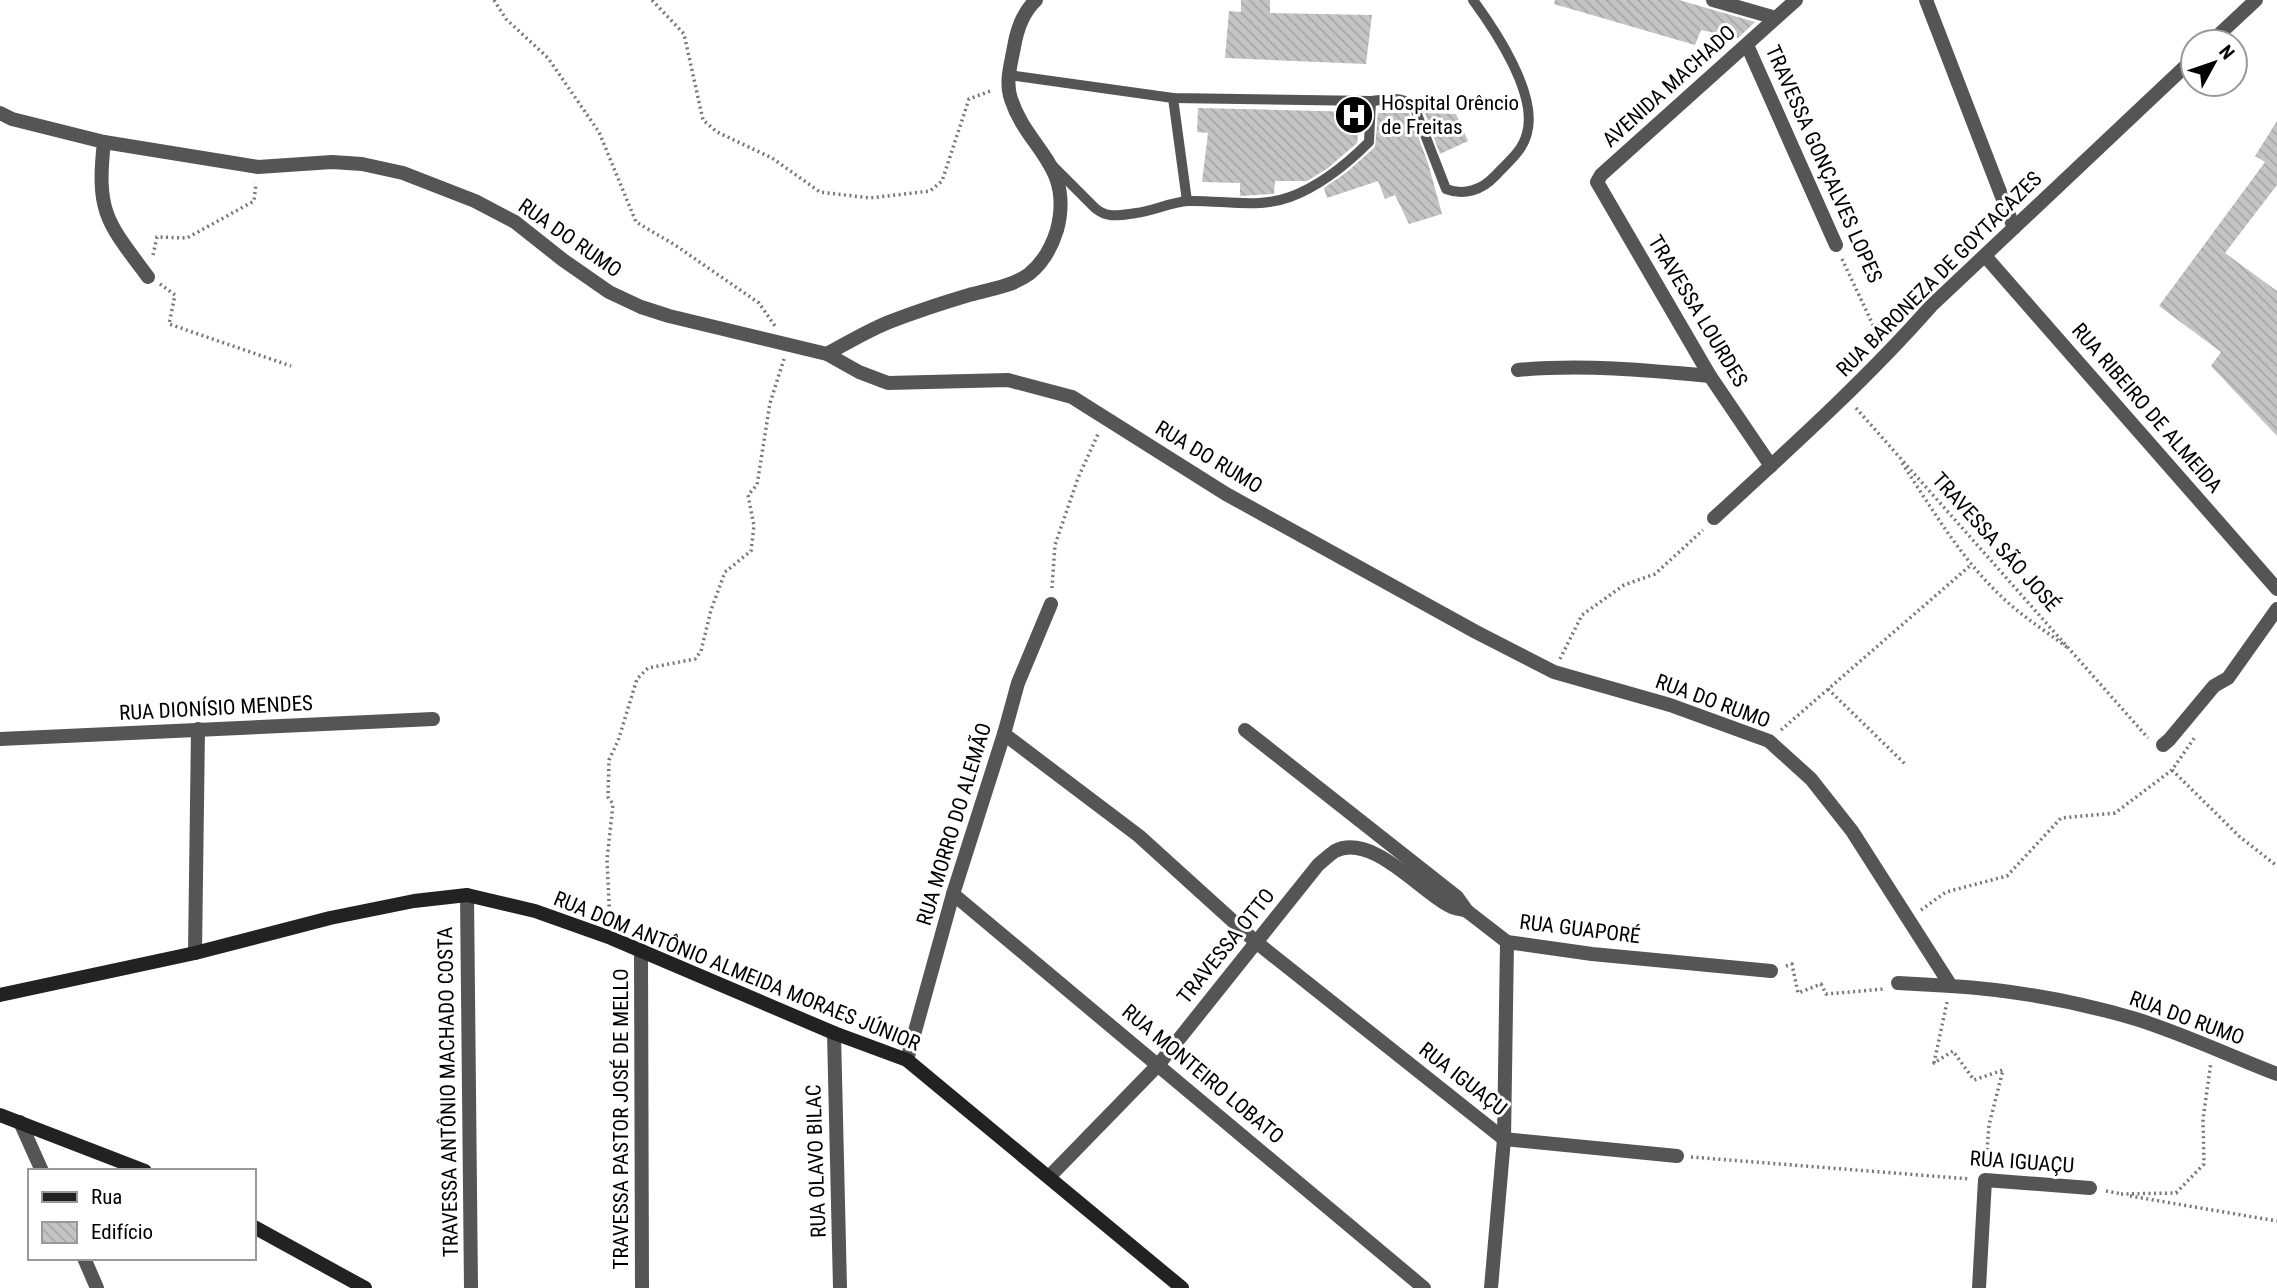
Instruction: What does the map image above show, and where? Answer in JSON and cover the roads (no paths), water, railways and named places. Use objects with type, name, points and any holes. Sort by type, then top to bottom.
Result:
[{"type":"main road","name":"RUA DOM ANTÔNIO ALMEIDA MORAES JÚNIOR","points":[[0,995],[195,953],[330,918],[414,901],[467,895],[535,911],[641,950],[834,1033],[907,1060],[1182,1288]]},
{"type":"main road","points":[[0,1115],[140,1169]]},
{"type":"main road","points":[[256,1228],[365,1288]]},
{"type":"street","points":[[827,354],[888,323],[1027,276],[1041,263],[1058,227],[1060,202],[1052,165],[1011,100],[1009,80],[1016,36],[1027,9],[1037,0]]},
{"type":"street","points":[[1713,0],[1776,18]]},
{"type":"street","name":"AVENIDA MACHADO","points":[[1601,175],[1796,0]]},
{"type":"street","points":[[1926,0],[2014,228]]},
{"type":"street","points":[[2226,28],[2256,0]]},
{"type":"street","name":"TRAVESSA GONÇALVES LOPES","points":[[1747,45],[1836,245]]},
{"type":"street","name":"RUA BARONEZA DE GOYTACAZES","points":[[1714,518],[1845,396],[1898,344],[1931,306],[2179,72]]},
{"type":"street","name":"RUA DO RUMO","points":[[0,113],[12,119],[104,142],[258,167],[332,162],[362,164],[403,173],[475,201],[514,222],[609,292],[641,307],[827,354],[859,372],[888,383],[1008,380],[1072,397],[1226,494],[1464,626],[1554,672],[1670,705],[1769,741],[1811,779],[1852,831],[1951,986],[1995,989],[2062,999],[2139,1020],[2277,1074]]},
{"type":"street","points":[[104,142],[100,177],[103,204],[112,229],[148,277]]},
{"type":"street","name":"TRAVESSA LOURDES","points":[[1601,175],[1597,182],[1710,376],[1771,466]]},
{"type":"street","name":"RUA RIBEIRO DE ALMEIDA","points":[[1984,256],[2277,589]]},
{"type":"street","points":[[1518,370],[1563,366],[1710,376]]},
{"type":"street","name":"RUA MORRO DO ALEMÃO","points":[[907,1060],[953,894],[1018,683],[1051,604]]},
{"type":"street","points":[[2162,745],[2214,686],[2228,678],[2277,609]]},
{"type":"street","name":"RUA DIONÍSIO MENDES","points":[[0,739],[433,719]]},
{"type":"street","points":[[195,953],[198,729]]},
{"type":"street","name":"RUA GUAPORÉ","points":[[1245,730],[1457,897],[1466,911],[1507,942],[1592,954],[1771,971]]},
{"type":"street","name":"RUA IGUAÇU","points":[[1004,734],[1139,836],[1256,942],[1504,1139],[1678,1156]]},
{"type":"street","name":"TRAVESSA OTTO","points":[[1049,1177],[1158,1064],[1318,865],[1336,850],[1369,852],[1388,861],[1451,906],[1466,911]]},
{"type":"street","name":"RUA MONTEIRO LOBATO","points":[[953,894],[1424,1288]]},
{"type":"street","name":"TRAVESSA ANTÔNIO MACHADO COSTA","points":[[467,895],[471,1288]]},
{"type":"street","points":[[1491,1288],[1504,1139],[1507,942]]},
{"type":"street","name":"TRAVESSA PASTOR JOSÉ DE MELLO","points":[[641,950],[642,1288]]},
{"type":"street","points":[[1898,983],[1951,986]]},
{"type":"street","name":"RUA OLAVO BILAC","points":[[834,1033],[841,1288]]},
{"type":"street","points":[[20,1122],[41,1169]]},
{"type":"street","name":"RUA IGUAÇU","points":[[1979,1288],[1985,1180],[2090,1188]]},
{"type":"street","points":[[84,1260],[97,1288]]},
{"type":"lane","points":[[1009,80],[1173,98],[1371,101],[1403,99],[1415,109],[1446,189],[1461,193],[1477,189],[1492,179],[1518,152],[1528,132],[1528,109],[1520,80],[1498,33],[1473,0]]},
{"type":"lane","points":[[1173,98],[1187,201]]},
{"type":"lane","points":[[1052,165],[1102,214],[1112,216],[1187,201],[1226,204],[1288,198],[1327,177],[1369,142],[1371,101]]},
{"type":"place","name":"Hospital Orêncio de Freitas","points":[[1354,115]]}]
